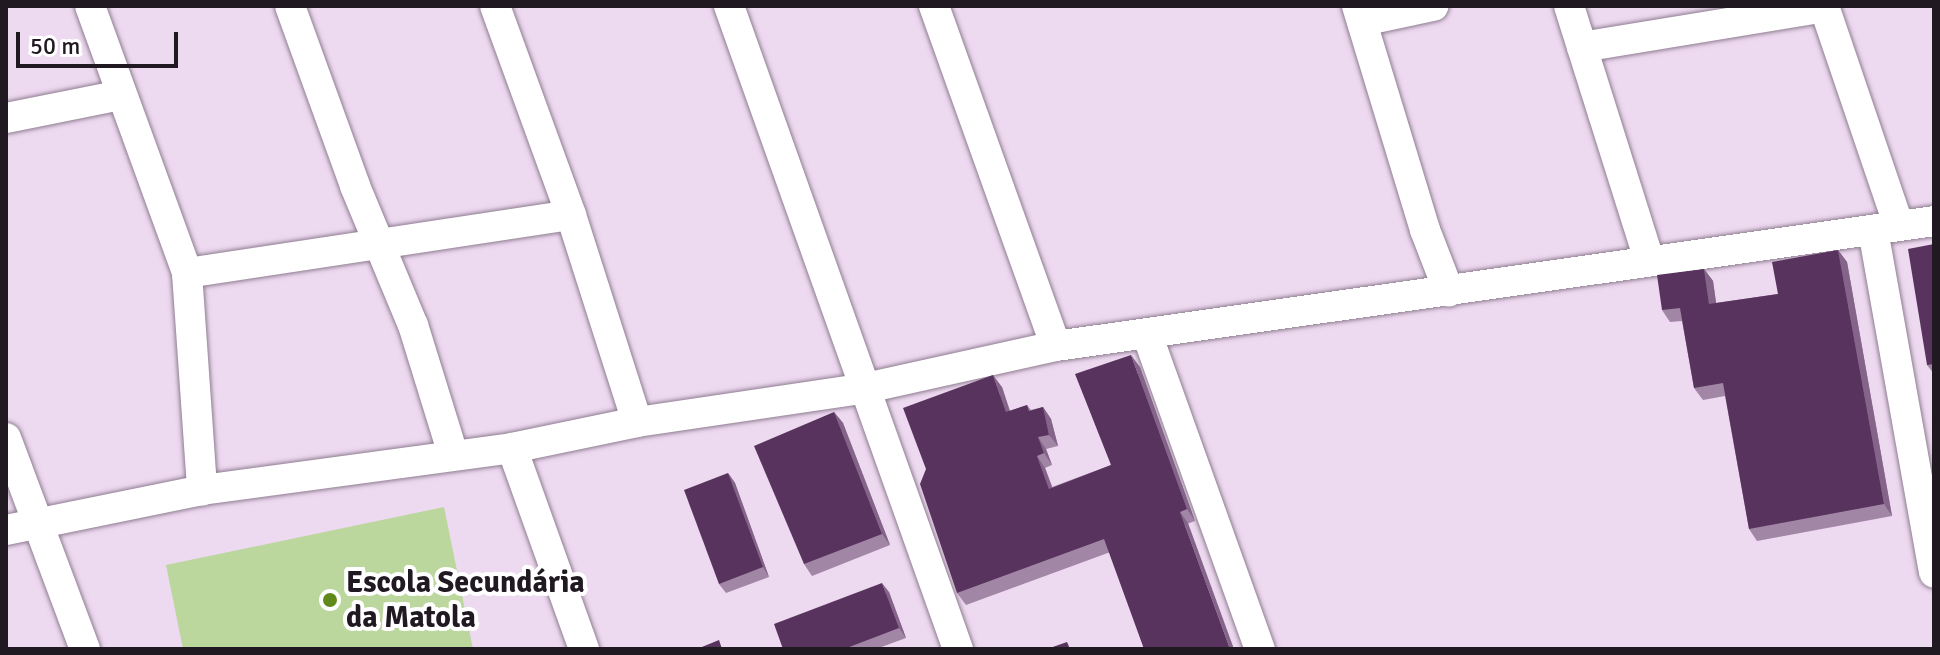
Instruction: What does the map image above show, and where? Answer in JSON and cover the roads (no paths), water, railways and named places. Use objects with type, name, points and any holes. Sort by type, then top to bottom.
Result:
[{"type":"street","points":[[90,6],[187,273],[202,490]]},
{"type":"street","points":[[290,6],[378,241],[413,325],[453,454]]},
{"type":"street","points":[[495,6],[571,215],[637,422]]},
{"type":"street","points":[[729,6],[958,649]]},
{"type":"street","points":[[934,6],[1056,346]]},
{"type":"street","points":[[1433,6],[1360,14],[1425,230],[1449,292]]},
{"type":"street","points":[[1569,6],[1649,259]]},
{"type":"street","points":[[1582,47],[1825,7],[1886,228],[1934,573]]},
{"type":"street","points":[[6,118],[121,95]]},
{"type":"street","points":[[187,273],[378,241],[571,215]]},
{"type":"street","points":[[6,530],[202,490],[512,448],[637,422],[866,388],[1056,346],[1449,292],[1649,259],[1934,221]]},
{"type":"street","points":[[1147,334],[1260,649]]},
{"type":"street","points":[[6,438],[85,649]]},
{"type":"street","points":[[512,448],[584,649]]},
{"type":"place","name":"Escola Secundária da Matola","points":[[330,600]]}]
